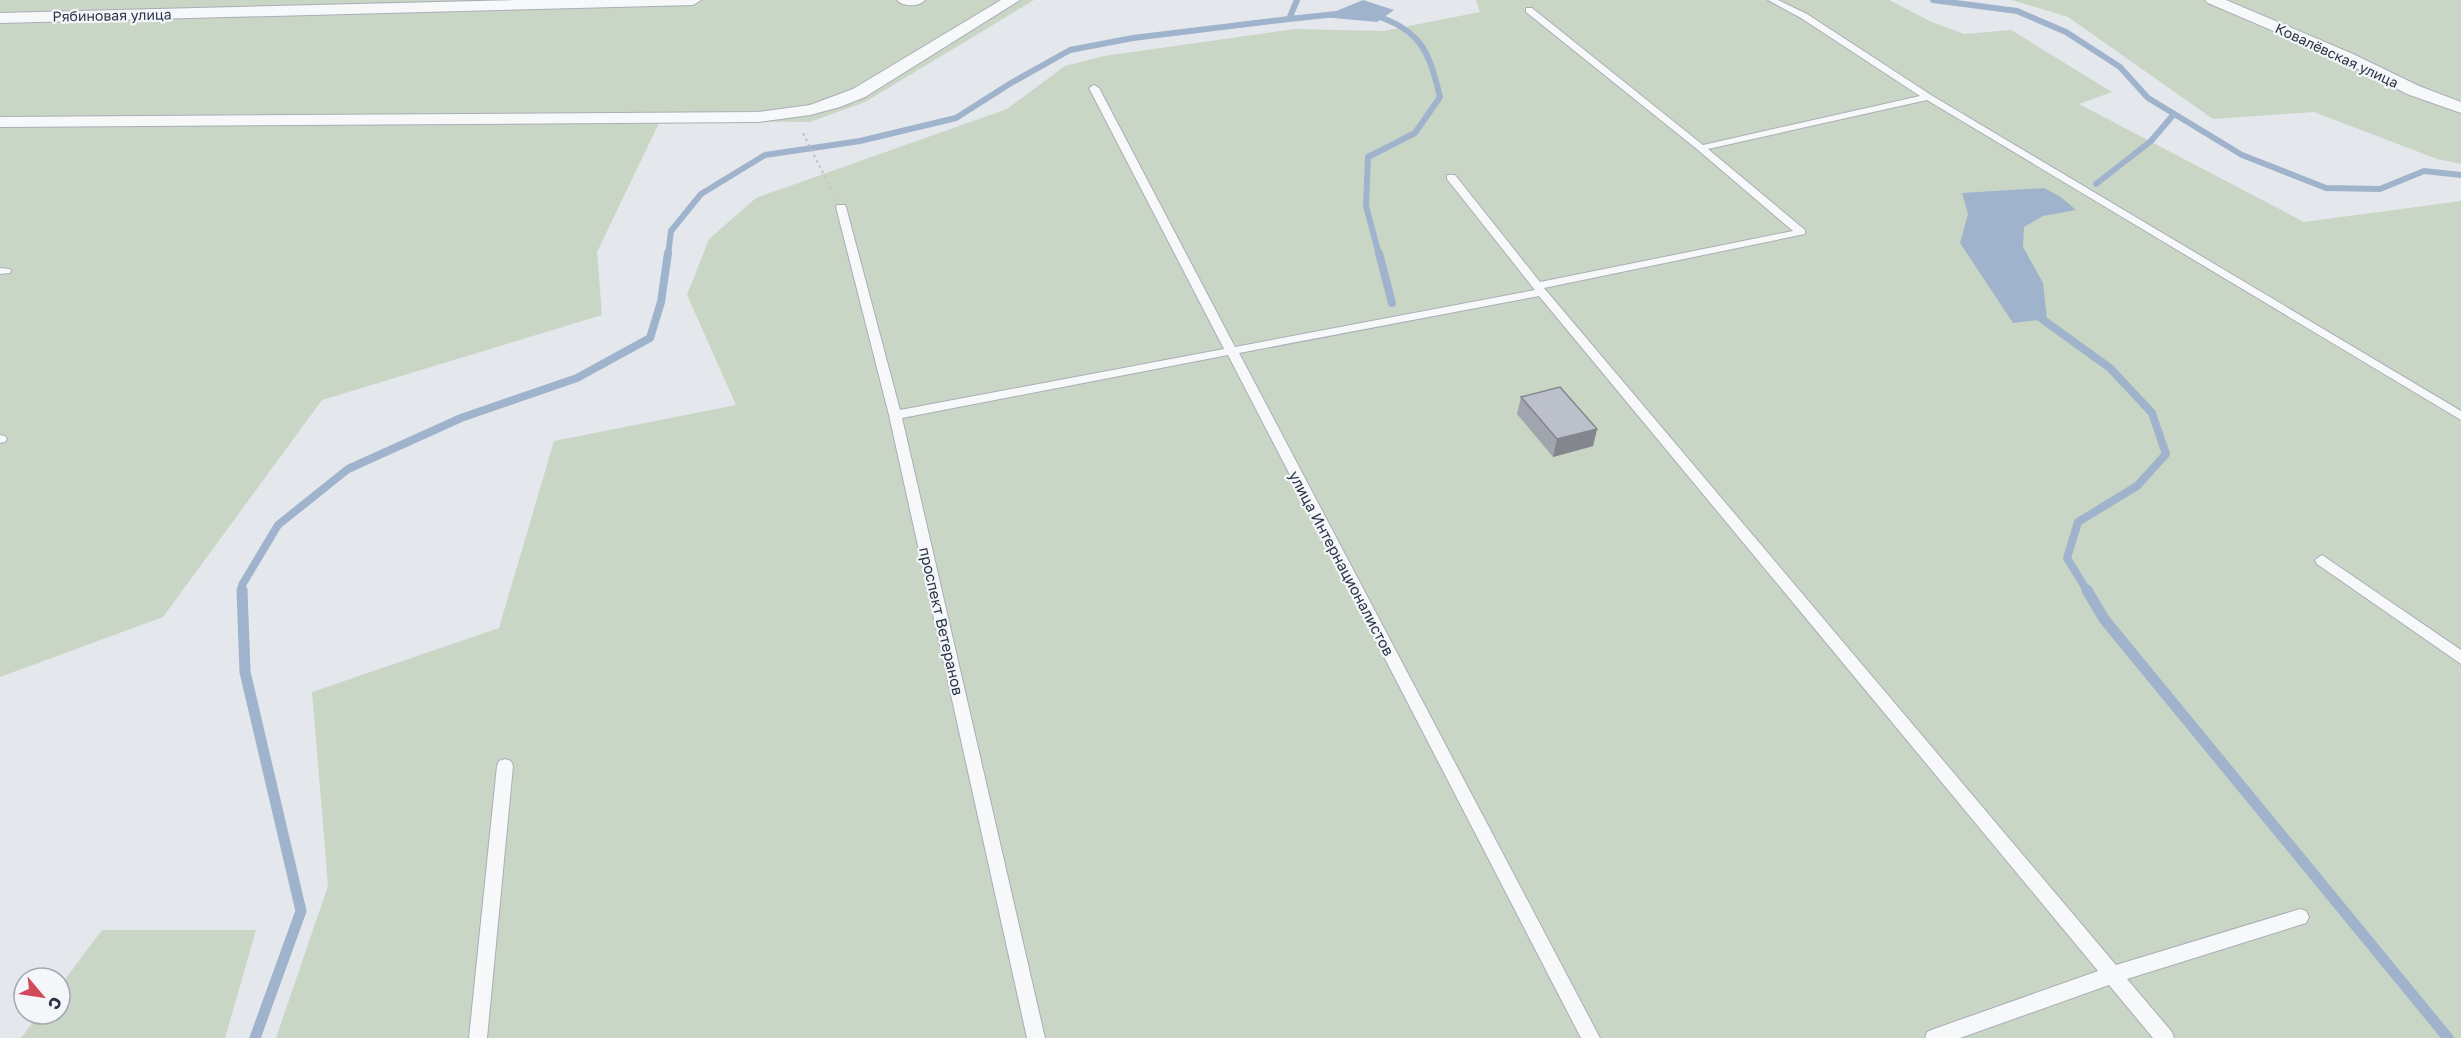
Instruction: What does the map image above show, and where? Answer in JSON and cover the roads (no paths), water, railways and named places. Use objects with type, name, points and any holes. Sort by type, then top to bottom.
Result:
[{"type":"street","name":"Рябиновая улица","points":[[0,18],[693,0]]},
{"type":"street","points":[[905,0],[917,0]]},
{"type":"street","points":[[0,122],[746,117],[795,113],[833,105],[859,93],[1012,0]]},
{"type":"street","name":"Ковалёвская улица","points":[[2213,0],[2347,57],[2413,90],[2461,108]]},
{"type":"lane","points":[[1772,0],[1804,16],[1928,97],[2461,416]]},
{"type":"lane","points":[[895,415],[1540,289],[1800,232],[1701,148],[1529,10]]},
{"type":"lane","name":"улица Интернационалистов","points":[[1094,88],[1591,1038]]},
{"type":"lane","points":[[1701,148],[1928,97]]},
{"type":"lane","points":[[1451,177],[1540,289],[2165,1038]]},
{"type":"lane","name":"проспект Ветеранов","points":[[841,207],[895,415],[1036,1038]]},
{"type":"lane","points":[[2322,560],[2461,658]]},
{"type":"lane","points":[[478,1038],[505,766]]},
{"type":"lane","points":[[1934,1038],[2112,975],[2300,917]]},
{"type":"water","points":[[1363,0],[1394,10],[1377,22],[1322,17]]},
{"type":"water","points":[[2044,188],[2061,197],[2076,210],[2043,216],[2024,227],[2023,247],[2043,283],[2047,319],[2013,323],[1960,243],[1968,214],[1962,193]]},
{"type":"waterway","points":[[1289,19],[1297,0]]},
{"type":"waterway","points":[[1933,0],[2017,11],[2066,32],[2120,67],[2148,98],[2242,155],[2326,188],[2380,189],[2424,171],[2461,175]]},
{"type":"waterway","points":[[1289,19],[1336,14]]},
{"type":"waterway","points":[[1374,15],[1390,21],[1413,35],[1427,55],[1440,97],[1415,133],[1368,157],[1366,206],[1379,255]]},
{"type":"waterway","points":[[668,255],[671,231],[701,194],[765,155],[860,141],[956,118],[1011,83],[1070,50],[1133,38],[1289,19]]},
{"type":"waterway","points":[[2096,184],[2151,141],[2174,114]]},
{"type":"waterway","points":[[242,590],[242,585],[278,525],[348,469],[461,418],[577,378],[650,338],[661,302],[668,253]]},
{"type":"waterway","points":[[1379,253],[1392,303]]},
{"type":"waterway","points":[[2035,314],[2110,368],[2152,413],[2166,454],[2137,486],[2078,522],[2067,558],[2088,592]]},
{"type":"waterway","points":[[242,590],[245,672],[301,911],[255,1038]]},
{"type":"waterway","points":[[2087,590],[2104,619],[2448,1038]]}]
